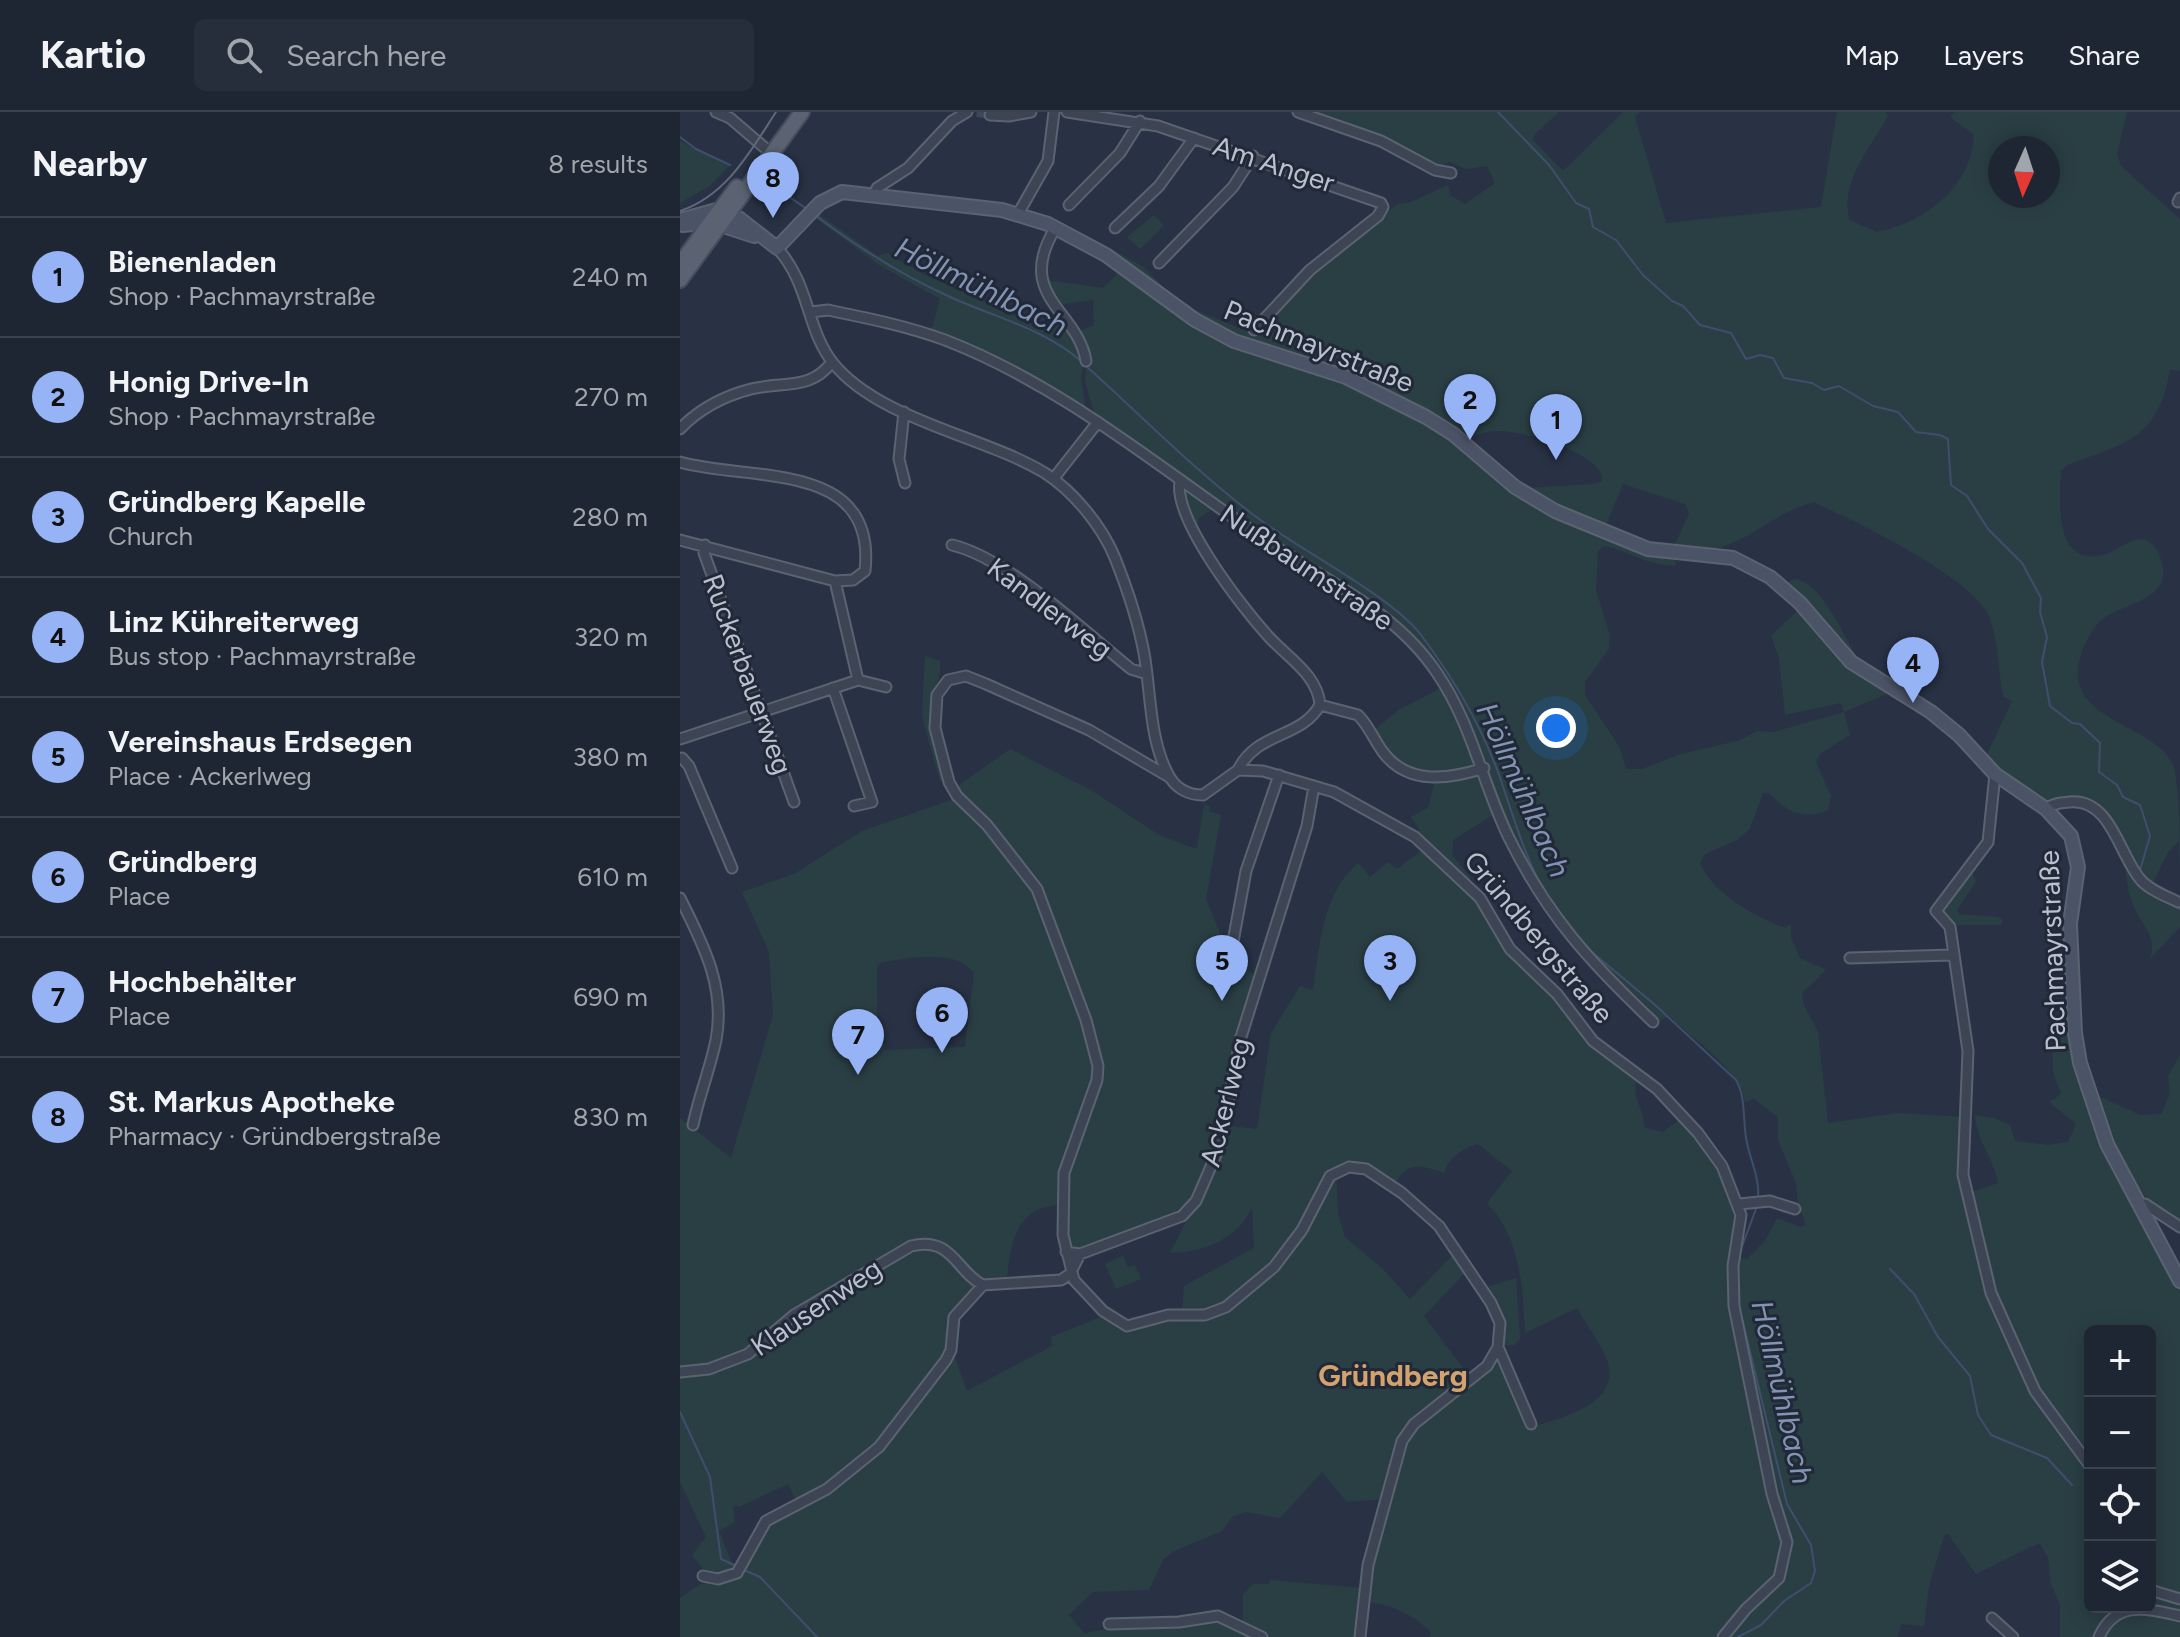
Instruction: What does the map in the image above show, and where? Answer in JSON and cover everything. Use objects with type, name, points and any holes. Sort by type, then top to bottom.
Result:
[{"type":"main road","points":[[680,280],[790,112]]},
{"type":"main road","points":[[680,264],[802,112]]},
{"type":"street","points":[[716,112],[732,115],[765,148]]},
{"type":"street","points":[[874,195],[877,188],[920,158],[957,116],[973,112]]},
{"type":"street","points":[[990,115],[1031,112]]},
{"type":"street","points":[[1018,214],[1048,161],[1054,112]]},
{"type":"street","name":"Am Anger","points":[[1067,112],[1140,121],[1377,199],[1383,207],[1378,216],[1310,270],[1254,330]]},
{"type":"street","points":[[1298,112],[1381,141],[1435,170],[1451,173]]},
{"type":"street","points":[[1069,205],[1120,153],[1140,121]]},
{"type":"street","points":[[1115,228],[1159,186],[1194,138]]},
{"type":"street","points":[[1159,263],[1233,187],[1253,156]]},
{"type":"street","name":"Pachmayrstraße","points":[[772,245],[810,212],[842,192],[1018,214],[1056,227],[1106,255],[1195,320],[1234,341],[1346,377],[1415,410],[1453,434],[1498,474],[1555,511],[1648,549],[1724,556],[1755,566],[1800,603],[1851,662],[1931,712],[1959,735],[1995,774],[2046,809],[2071,836],[2078,858],[2070,924],[2075,1033],[2080,1063],[2107,1144],[2180,1281]]},
{"type":"street","points":[[681,223],[721,216],[772,245],[795,269],[832,362],[862,387],[904,412],[1024,462],[1054,478],[1098,528],[1113,554],[1137,627],[1155,730],[1169,777]]},
{"type":"street","points":[[681,223],[692,236],[693,246]]},
{"type":"street","points":[[1056,227],[1045,247],[1045,290],[1053,308],[1072,329],[1086,361]]},
{"type":"street","name":"Nußbaumstraße","points":[[811,312],[828,310],[943,340],[1032,383],[1149,455],[1180,482],[1399,628],[1445,685],[1484,768],[1508,837],[1557,921],[1593,963],[1653,1022]]},
{"type":"street","points":[[680,429],[698,413],[723,399],[760,387],[814,380],[832,362]]},
{"type":"street","points":[[904,412],[899,459],[905,483]]},
{"type":"street","points":[[1054,478],[1098,422]]},
{"type":"street","points":[[680,462],[712,470],[792,478],[846,502],[859,524],[865,571],[853,580],[835,581],[680,540]]},
{"type":"street","points":[[1180,482],[1186,512],[1203,548],[1254,619],[1311,679],[1320,705]]},
{"type":"street","name":"Ruckerbauerweg","points":[[705,545],[704,553],[794,802]]},
{"type":"street","name":"Kandlerweg","points":[[952,545],[989,561],[1055,607],[1131,669],[1147,674]]},
{"type":"street","points":[[835,581],[858,680]]},
{"type":"street","points":[[1320,705],[1307,721],[1250,750],[1238,770],[1203,795],[1184,791],[1169,777],[1074,723],[963,676],[946,681],[936,697],[936,740],[949,782],[957,796],[987,825],[1039,893],[1092,1041],[1097,1080],[1068,1159],[1062,1186],[1070,1274],[1087,1296],[1125,1326],[1168,1315],[1216,1312],[1266,1277],[1302,1230],[1325,1183],[1339,1171],[1354,1167],[1372,1172],[1395,1187],[1439,1226],[1496,1313],[1501,1326],[1498,1347],[1480,1374],[1406,1434],[1368,1565],[1360,1637]]},
{"type":"street","points":[[680,739],[858,680],[886,687]]},
{"type":"street","points":[[833,688],[872,802],[854,806]]},
{"type":"street","points":[[1320,705],[1359,716],[1386,756],[1410,773],[1443,777],[1484,768]]},
{"type":"street","points":[[681,759],[689,766],[732,868]]},
{"type":"street","name":"Gründbergstraße","points":[[1238,770],[1279,775],[1341,796],[1404,830],[1454,869],[1492,913],[1510,949],[1557,994],[1593,1041],[1657,1089],[1698,1133],[1727,1173],[1739,1204],[1742,1223],[1733,1266],[1734,1306],[1772,1494],[1784,1524],[1786,1552],[1779,1578],[1746,1609],[1723,1637]]},
{"type":"street","points":[[1995,774],[1988,842],[1936,911],[1950,927],[1968,1042],[1963,1175],[1992,1296],[2035,1391],[2084,1458]]},
{"type":"street","points":[[1230,958],[1246,871],[1279,775]]},
{"type":"street","points":[[937,785],[949,782]]},
{"type":"street","name":"Ackerlweg","points":[[1066,1252],[1080,1254],[1182,1216],[1196,1201],[1219,1148],[1241,1037],[1307,826],[1314,786]]},
{"type":"street","points":[[2046,809],[2051,805],[2073,801],[2093,806],[2148,886],[2178,902]]},
{"type":"street","points":[[680,898],[711,962],[718,1001],[716,1039],[693,1125]]},
{"type":"street","points":[[1850,958],[1952,955]]},
{"type":"street","points":[[1739,1204],[1758,1201],[1795,1209]]},
{"type":"street","points":[[2140,1205],[2145,1204],[2180,1227]]},
{"type":"street","name":"Klausenweg","points":[[680,1372],[709,1369],[748,1354],[788,1319],[911,1246],[929,1244],[942,1249],[983,1285]]},
{"type":"street","points":[[703,1576],[721,1578],[741,1568],[755,1536],[766,1521],[827,1489],[884,1441],[946,1360],[951,1350],[954,1317],[983,1285],[1058,1281],[1070,1274],[1080,1254]]},
{"type":"street","points":[[1498,1347],[1531,1424]]},
{"type":"street","points":[[2156,1592],[2180,1599]]},
{"type":"street","points":[[2099,1637],[2106,1622],[2119,1611],[2180,1616]]},
{"type":"street","points":[[1109,1624],[1179,1622],[1218,1616],[1262,1637]]},
{"type":"street","points":[[1992,1618],[2013,1637]]},
{"type":"green space","points":[[1313,112],[1559,112],[1535,134],[1533,140],[1563,171],[1623,112],[1640,112],[1635,117],[1666,223],[1821,207],[1837,112],[1885,112],[1888,116],[1852,179],[1847,206],[1850,220],[1877,232],[1928,211],[1955,186],[1965,170],[1974,135],[1950,117],[1955,112],[2127,112],[2117,154],[2121,166],[2180,219],[2180,371],[2170,370],[2165,393],[2148,425],[2122,443],[2067,465],[2061,471],[2060,499],[2063,530],[2068,543],[2077,552],[2089,557],[2106,554],[2140,539],[2146,540],[2158,552],[2163,568],[2157,589],[2104,618],[2093,629],[2078,670],[2083,693],[2093,706],[2153,743],[2166,754],[2174,767],[2179,804],[2180,870],[2179,841],[2168,852],[2152,885],[2143,878],[2096,806],[2077,800],[2053,804],[2039,802],[2014,786],[1985,759],[2012,701],[2003,696],[1997,645],[1989,616],[1978,600],[1937,568],[1883,536],[1814,502],[1778,517],[1733,543],[1696,551],[1672,550],[1689,514],[1685,504],[1623,484],[1605,528],[1562,511],[1524,488],[1602,481],[1596,467],[1586,458],[1539,438],[1508,432],[1461,435],[1456,440],[1503,480],[1556,516],[1613,543],[1673,558],[1677,565],[1658,564],[1604,546],[1598,551],[1596,590],[1610,636],[1609,649],[1585,682],[1585,695],[1620,748],[1626,769],[1642,769],[1681,754],[1741,740],[1757,731],[1774,732],[1844,712],[1850,735],[1820,754],[1816,762],[1831,796],[1828,810],[1803,814],[1782,805],[1769,793],[1763,793],[1750,829],[1737,840],[1705,854],[1700,863],[1714,884],[1736,903],[1785,928],[1791,924],[1791,937],[1800,958],[1826,970],[1802,993],[1803,1003],[1818,1032],[1828,1123],[1898,1113],[1962,1117],[1959,1160],[1966,1194],[1998,1183],[1975,1115],[2010,1125],[2015,1141],[2048,1145],[2068,1142],[2076,1124],[2049,1102],[2061,1094],[2053,1072],[2052,1028],[2060,1027],[2071,1017],[2076,1058],[2098,1131],[2180,1287],[2180,1637],[2060,1637],[2060,1605],[2051,1584],[2048,1557],[2039,1543],[1976,1574],[1948,1534],[1944,1536],[1929,1586],[1924,1626],[1902,1624],[1897,1637],[1429,1637],[1431,1632],[1416,1619],[1395,1608],[1367,1601],[1377,1540],[1398,1460],[1411,1430],[1428,1414],[1404,1433],[1385,1499],[1347,1502],[1322,1472],[1280,1518],[1246,1512],[1232,1517],[1222,1531],[1172,1552],[1163,1560],[1149,1590],[1093,1592],[1069,1615],[1085,1634],[1127,1626],[1219,1619],[1259,1637],[680,1637],[680,1598],[700,1584],[738,1575],[765,1525],[827,1491],[885,1444],[953,1352],[967,1391],[1052,1346],[1051,1337],[1106,1315],[1128,1328],[1161,1317],[1209,1317],[1251,1292],[1251,1286],[1217,1310],[1182,1312],[1184,1286],[1254,1248],[1252,1207],[1229,1236],[1194,1250],[1170,1253],[1190,1214],[1186,1211],[1086,1247],[1067,1248],[1063,1186],[1097,1088],[1098,1058],[1071,971],[1043,897],[991,827],[955,788],[1010,749],[1091,790],[1159,835],[1193,848],[1197,848],[1204,805],[1210,806],[1209,812],[1221,815],[1206,899],[1225,945],[1256,978],[1241,1029],[1220,1125],[1257,1129],[1271,1033],[1300,986],[1313,990],[1325,921],[1346,876],[1358,863],[1370,877],[1388,862],[1397,869],[1425,848],[1478,899],[1507,949],[1560,1002],[1592,1044],[1638,1078],[1635,1091],[1644,1127],[1662,1132],[1681,1119],[1721,1166],[1739,1208],[1740,1223],[1733,1255],[1747,1259],[1765,1241],[1777,1218],[1801,1227],[1806,1225],[1798,1203],[1796,1183],[1778,1140],[1778,1117],[1754,1099],[1745,1102],[1734,1078],[1714,1055],[1669,1016],[1657,1023],[1581,947],[1550,906],[1509,832],[1468,724],[1415,640],[1378,608],[1278,546],[1095,417],[1085,381],[1087,353],[1077,332],[1094,325],[1093,300],[1056,305],[1049,295],[1047,280],[1103,288],[1122,269],[1214,338],[1260,352],[1262,345],[1210,322],[1069,230],[1084,234],[1144,267],[1166,290],[1197,311],[1255,334],[1263,329],[1271,330],[1278,321],[1272,315],[1280,302],[1329,256],[1398,204],[1411,202],[1448,185],[1450,195],[1465,204],[1495,183],[1487,166],[1466,169],[1450,162],[1437,166],[1391,141]],"holes":[[[1478,1144],[1512,1171],[1487,1203],[1507,1231],[1518,1263],[1525,1333],[1577,1308],[1608,1363],[1609,1378],[1605,1390],[1584,1408],[1529,1428],[1499,1354],[1479,1376],[1434,1409],[1471,1379],[1424,1316],[1465,1273],[1454,1254],[1410,1299],[1383,1269],[1345,1237],[1338,1214],[1336,1170],[1359,1166],[1374,1171],[1395,1185],[1404,1172],[1415,1167],[1444,1173],[1456,1155]]]},
{"type":"green space","points":[[680,141],[729,166],[710,186],[680,203]]},
{"type":"green space","points":[[817,213],[878,256],[887,253],[923,274],[1050,331],[1062,321],[1084,360],[1081,378],[1086,411],[931,332],[940,299],[879,265],[814,217]]},
{"type":"green space","points":[[1154,215],[1164,225],[1140,249],[1127,237]]},
{"type":"green space","points":[[1187,490],[1214,508],[1199,518],[1196,528],[1183,493]]},
{"type":"green space","points":[[1794,579],[1815,590],[1824,601],[1862,664],[1786,584]]},
{"type":"green space","points":[[1800,608],[1850,666],[1894,691],[1844,712],[1841,703],[1785,715],[1779,658],[1771,636]]},
{"type":"green space","points":[[925,656],[940,661],[931,728],[943,778],[940,781],[922,716]]},
{"type":"green space","points":[[1443,687],[1478,760],[1474,768],[1428,773],[1405,765],[1394,757],[1373,731],[1397,711]]},
{"type":"green space","points":[[1478,774],[1496,813],[1453,840],[1452,855],[1471,878],[1468,881],[1418,837],[1419,828],[1411,817],[1428,808],[1435,781]]},
{"type":"green space","points":[[954,799],[984,824],[1032,884],[1053,929],[1096,1066],[1059,1205],[1033,1212],[1024,1220],[1013,1241],[1007,1280],[985,1284],[945,1248],[905,1245],[726,1362],[680,1370],[680,1118],[731,1158],[773,1015],[769,952],[742,892],[794,874],[862,831]],"holes":[[[917,957],[956,960],[974,973],[965,1047],[885,1050],[877,1019],[877,966],[882,962]]]},
{"type":"green space","points":[[2125,859],[2136,877],[2180,905],[2180,927],[2150,959],[2152,943],[2131,899]]},
{"type":"green space","points":[[1972,873],[1976,881],[1957,910],[1959,914],[1998,917],[2003,919],[2001,925],[1952,925],[1939,913]]},
{"type":"green space","points":[[2180,1055],[2180,1225],[2134,1182],[2116,1152],[2094,1094],[2140,1115],[2161,1114],[2170,1094],[2168,1076]]},
{"type":"green space","points":[[916,1246],[940,1249],[977,1286],[956,1309],[949,1351],[881,1442],[828,1486],[797,1502],[788,1484],[739,1507],[733,1506],[735,1522],[719,1531],[735,1571],[724,1575],[706,1573],[692,1555],[706,1537],[680,1482],[680,1374],[729,1365],[788,1322]]},
{"type":"green space","points":[[1123,1256],[1128,1267],[1135,1265],[1141,1279],[1116,1289],[1105,1264]]},
{"type":"green space","points":[[1516,1278],[1520,1339],[1514,1345],[1500,1345],[1502,1337],[1483,1288]]},
{"type":"green space","points":[[1270,1580],[1362,1588],[1359,1637],[1267,1637],[1243,1623],[1243,1594],[1253,1584],[1269,1584]]},
{"type":"waterway","points":[[1498,112],[1549,165],[1576,203],[1589,209],[1593,227],[1616,240],[1643,275],[1672,301],[1683,306],[1700,325],[1731,333],[1746,359],[1760,355],[1773,358],[1784,378],[1812,383],[1824,390],[1839,386],[1873,406],[1898,412],[1916,432],[1948,439],[1951,485],[1967,496],[1988,529],[2022,563],[2041,598],[2040,612],[2047,637],[2042,662],[2050,706],[2072,723],[2080,724],[2100,743],[2099,772],[2117,785],[2123,797],[2140,805],[2150,836],[2140,870]]},
{"type":"waterway","name":"Höllmühlbach","points":[[680,137],[696,149],[730,165]]},
{"type":"waterway","name":"Höllmühlbach","points":[[767,182],[807,209]]},
{"type":"waterway","name":"Höllmühlbach","points":[[815,215],[913,279],[1035,332],[1082,362]]},
{"type":"waterway","name":"Höllmühlbach","points":[[1086,366],[1236,501],[1277,532],[1389,605],[1421,635],[1444,667],[1483,736],[1525,851],[1547,896]]},
{"type":"waterway","points":[[2167,902],[2180,909]]},
{"type":"waterway","name":"Höllmühlbach","points":[[1587,948],[1654,1004],[1736,1080],[1742,1095],[1758,1199]]},
{"type":"waterway","name":"Höllmühlbach","points":[[1740,1252],[1757,1206]]},
{"type":"waterway","points":[[1890,1269],[1914,1294],[1938,1337],[1970,1376],[1978,1415],[1991,1435],[2047,1458],[2072,1485]]},
{"type":"waterway","name":"Höllmühlbach","points":[[1738,1302],[1787,1504],[1811,1545],[1815,1571],[1811,1583],[1784,1601],[1761,1625],[1738,1637]]},
{"type":"waterway","points":[[680,1412],[710,1477],[721,1559],[736,1566]]},
{"type":"waterway","points":[[742,1569],[760,1577],[817,1637]]},
{"type":"tunnel","points":[[977,112],[990,115]]},
{"type":"tram line","points":[[680,211],[697,204],[724,183],[747,157],[776,112]]},
{"type":"place","name":"St. Markus Apotheke","points":[[773,218]]},
{"type":"place","name":"Honig Drive-In","points":[[1470,440]]},
{"type":"place","name":"Bienenladen","points":[[1556,460]]},
{"type":"place","name":"Linz Kühreiterweg","points":[[1913,703]]},
{"type":"place","name":"Vereinshaus Erdsegen","points":[[1222,1001]]},
{"type":"place","name":"Gründberg Kapelle","points":[[1390,1001]]},
{"type":"place","name":"Gründberg","points":[[942,1053]]},
{"type":"place","name":"Hochbehälter","points":[[858,1075]]},
{"type":"district","name":"Gründberg","points":[[1393,1376]]}]
